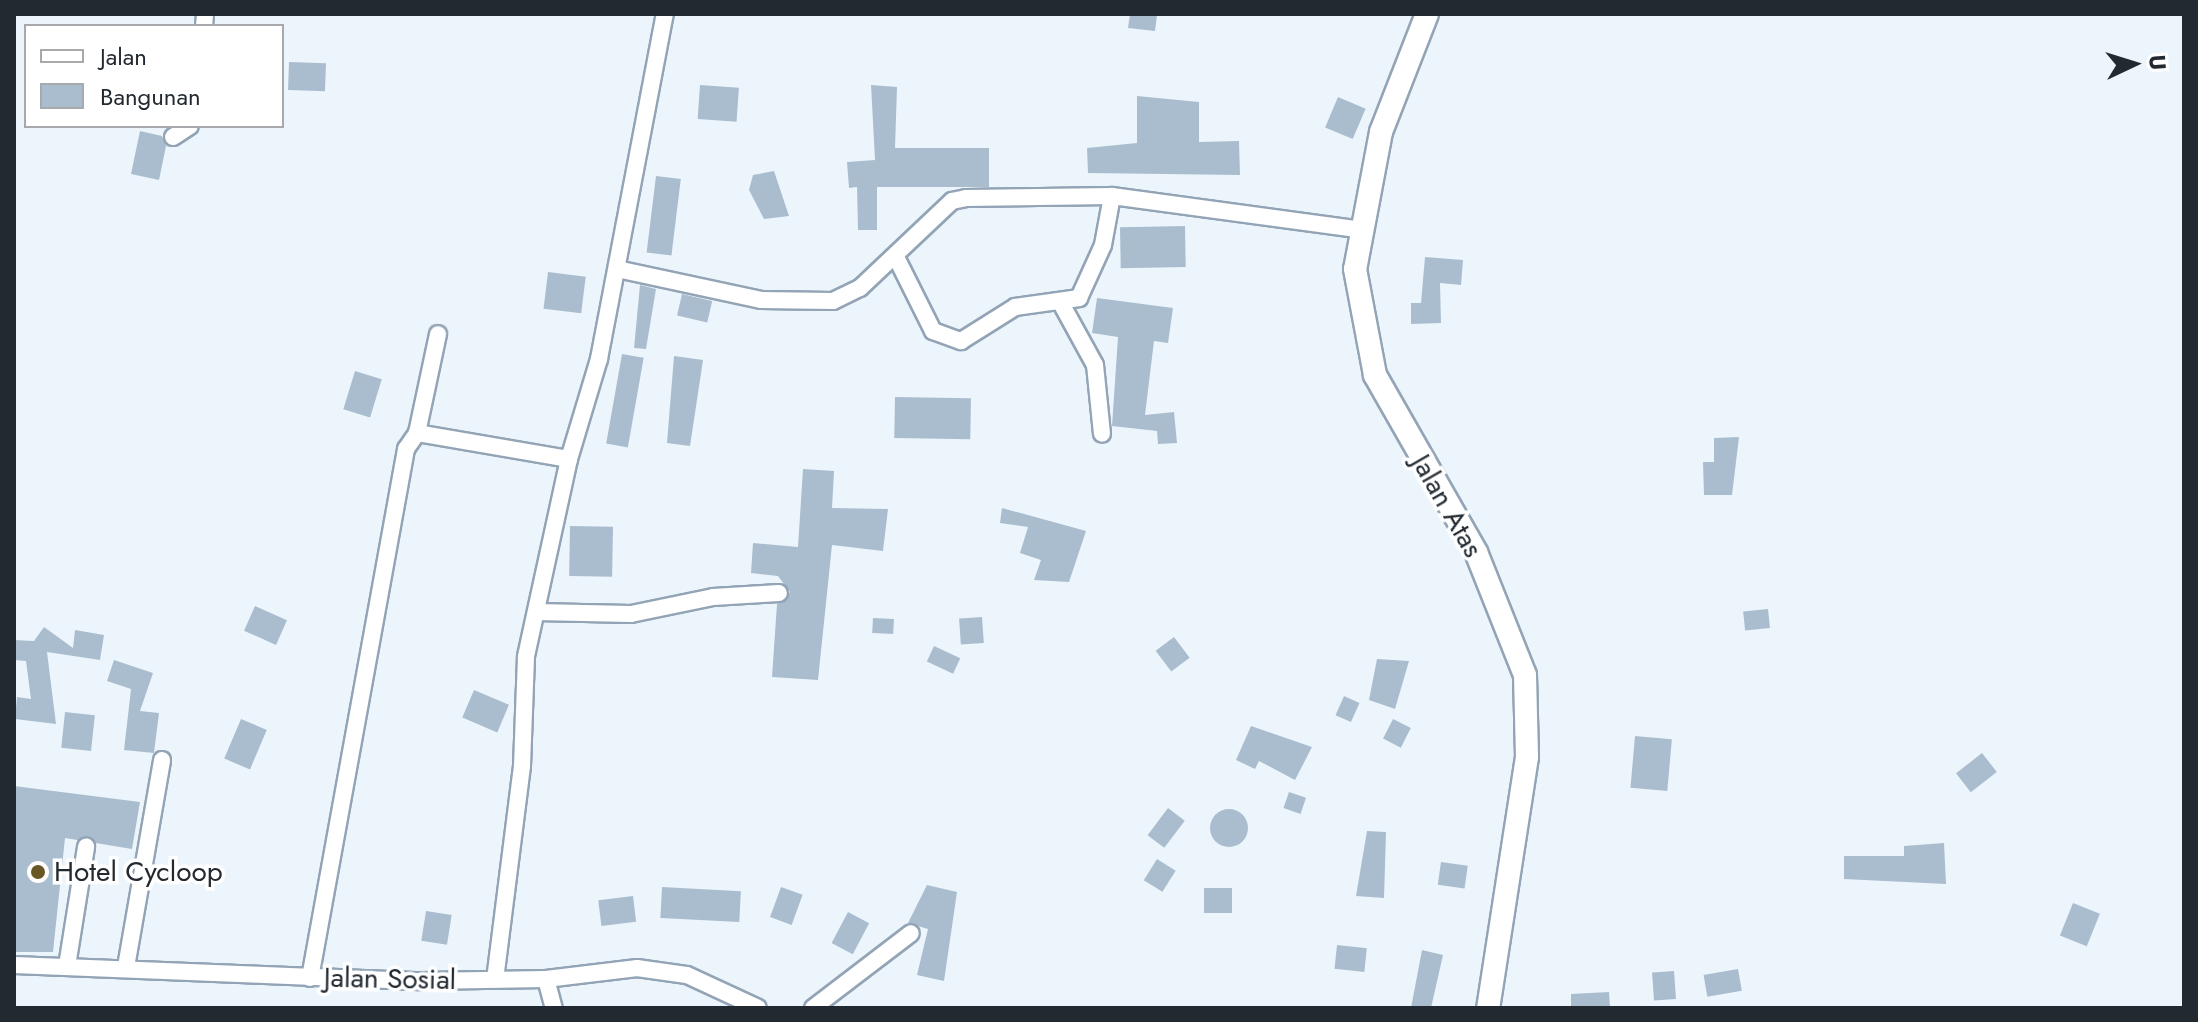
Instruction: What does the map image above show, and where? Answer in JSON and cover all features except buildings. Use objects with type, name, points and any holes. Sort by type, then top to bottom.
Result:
[{"type":"street","points":[[495,979],[536,612],[569,459],[617,269],[665,14]]},
{"type":"street","name":"Jalan Atas","points":[[1427,14],[1381,132],[1357,229],[1358,304],[1375,375],[1476,552],[1525,675],[1527,757],[1488,1008]]},
{"type":"street","points":[[173,137],[187,128]]},
{"type":"street","points":[[617,269],[745,297],[820,302],[860,288],[952,201],[1112,196],[1357,229]]},
{"type":"street","points":[[896,257],[933,331],[951,341],[971,337],[1015,307],[1062,305],[1087,286],[1112,196]]},
{"type":"street","points":[[1062,305],[1095,365],[1102,434]]},
{"type":"street","points":[[310,978],[406,449],[417,433],[438,334]]},
{"type":"street","points":[[417,433],[569,459]]},
{"type":"street","points":[[536,612],[631,614],[713,597],[779,593]]},
{"type":"street","points":[[126,967],[162,760]]},
{"type":"street","points":[[67,966],[86,847]]},
{"type":"street","points":[[813,1008],[911,933]]},
{"type":"street","name":"Jalan Sosial","points":[[14,965],[126,967],[310,978],[546,979],[665,970],[758,1008]]},
{"type":"street","points":[[546,979],[554,1008]]},
{"type":"place","name":"Hotel Cycloop","points":[[38,872]]}]
